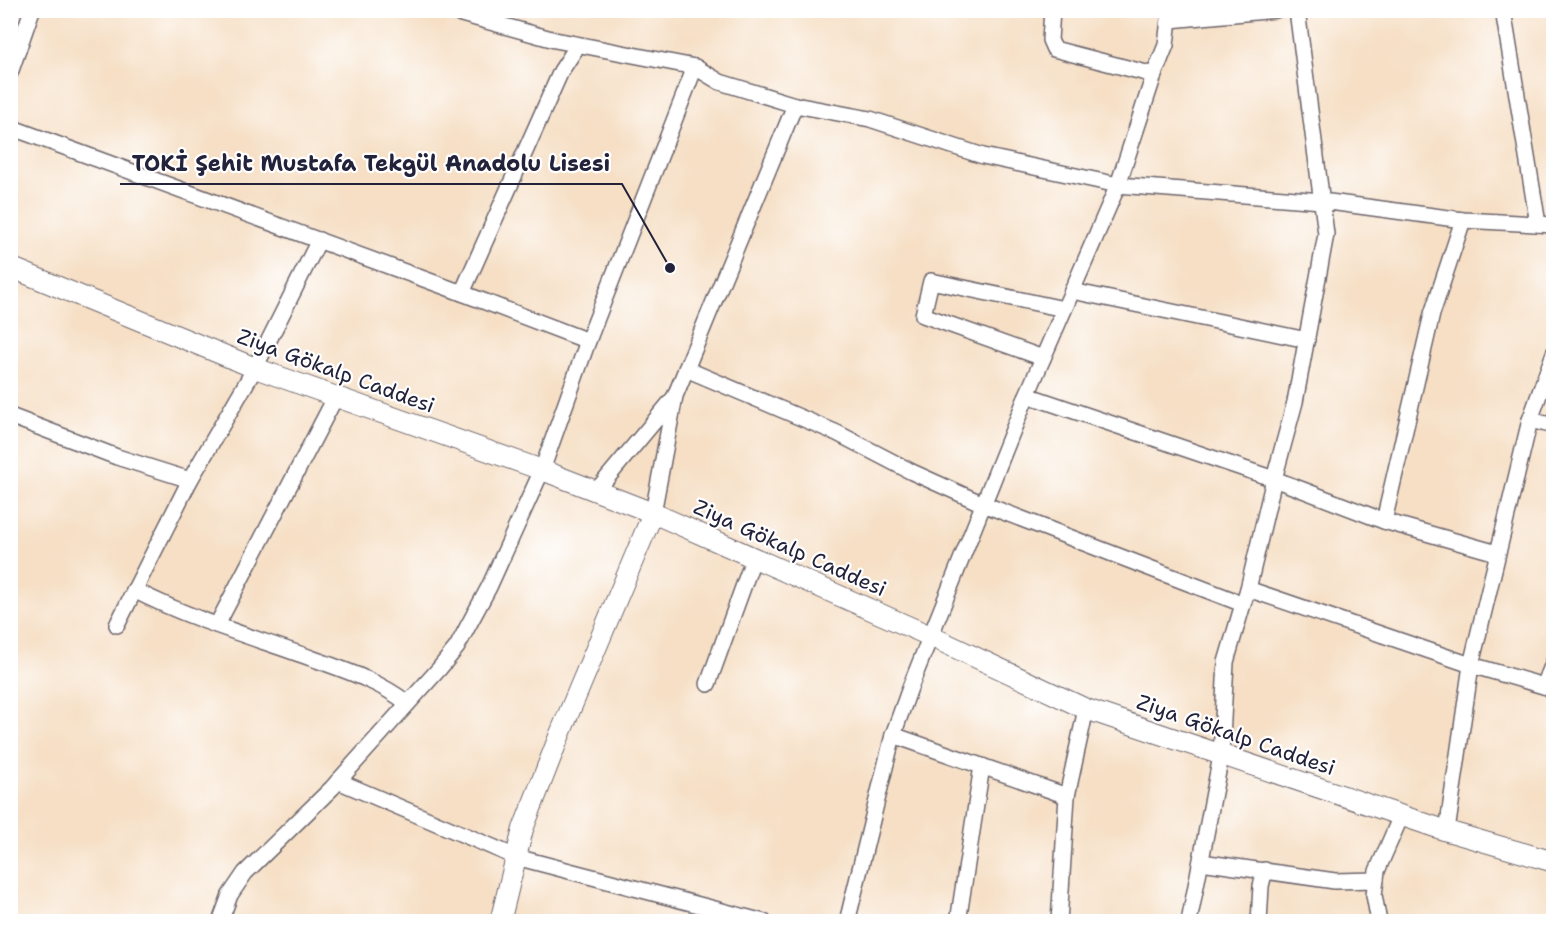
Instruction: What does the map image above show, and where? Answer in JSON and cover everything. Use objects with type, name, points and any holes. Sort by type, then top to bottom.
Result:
[{"type":"street","points":[[10,73],[32,10]]},
{"type":"street","points":[[447,10],[578,45],[695,67],[720,82],[795,105],[870,119],[993,159],[1118,185],[1322,201],[1463,220],[1554,225]]},
{"type":"street","points":[[1052,10],[1050,40],[1054,49],[1154,75]]},
{"type":"street","points":[[847,921],[893,735],[930,636],[1027,395],[1118,185],[1166,45],[1170,15],[1276,10]]},
{"type":"street","points":[[1188,921],[1221,756],[1226,662],[1248,589],[1295,402],[1326,234],[1297,10]]},
{"type":"street","points":[[1503,10],[1538,224]]},
{"type":"street","points":[[462,292],[561,71],[578,45]]},
{"type":"street","points":[[220,921],[230,895],[245,873],[338,781],[457,647],[489,587],[543,470],[588,341],[695,67]]},
{"type":"street","points":[[500,921],[523,829],[556,744],[653,513],[675,396],[795,105]]},
{"type":"street","points":[[10,127],[462,292],[588,341]]},
{"type":"street","points":[[1384,520],[1432,314],[1463,220]]},
{"type":"street","points":[[117,625],[190,480],[255,368],[319,240]]},
{"type":"street","name":"Ziya Gökalp Caddesi","points":[[10,267],[255,368],[543,470],[653,513],[930,636],[1086,709],[1401,816],[1554,862]]},
{"type":"street","points":[[1043,358],[923,315],[931,281],[1064,309]]},
{"type":"street","points":[[1072,291],[1307,340]]},
{"type":"street","points":[[1447,831],[1471,665],[1530,420],[1554,353]]},
{"type":"street","points":[[686,369],[828,428],[912,472],[983,504],[1243,604]]},
{"type":"street","points":[[1027,395],[1274,479],[1384,520],[1497,553]]},
{"type":"street","points":[[597,490],[675,396]]},
{"type":"street","points":[[217,625],[335,398]]},
{"type":"street","points":[[10,416],[117,457],[190,480]]},
{"type":"street","points":[[1530,420],[1554,426]]},
{"type":"street","points":[[708,684],[754,557]]},
{"type":"street","points":[[1248,589],[1471,665],[1549,687],[1554,661]]},
{"type":"street","points":[[134,590],[165,607],[352,673],[383,687],[407,703]]},
{"type":"street","points":[[1059,921],[1067,796],[1086,709]]},
{"type":"street","points":[[893,735],[1067,796]]},
{"type":"street","points":[[957,921],[982,766]]},
{"type":"street","points":[[338,781],[516,857],[764,921]]},
{"type":"street","points":[[1379,921],[1374,895],[1377,871],[1401,816]]},
{"type":"street","points":[[1201,862],[1335,881],[1376,880]]},
{"type":"street","points":[[1259,921],[1261,886],[1265,870]]},
{"type":"place","name":"TOKİ Şehit Mustafa Tekgül Anadolu Lisesi","points":[[670,268]]}]
